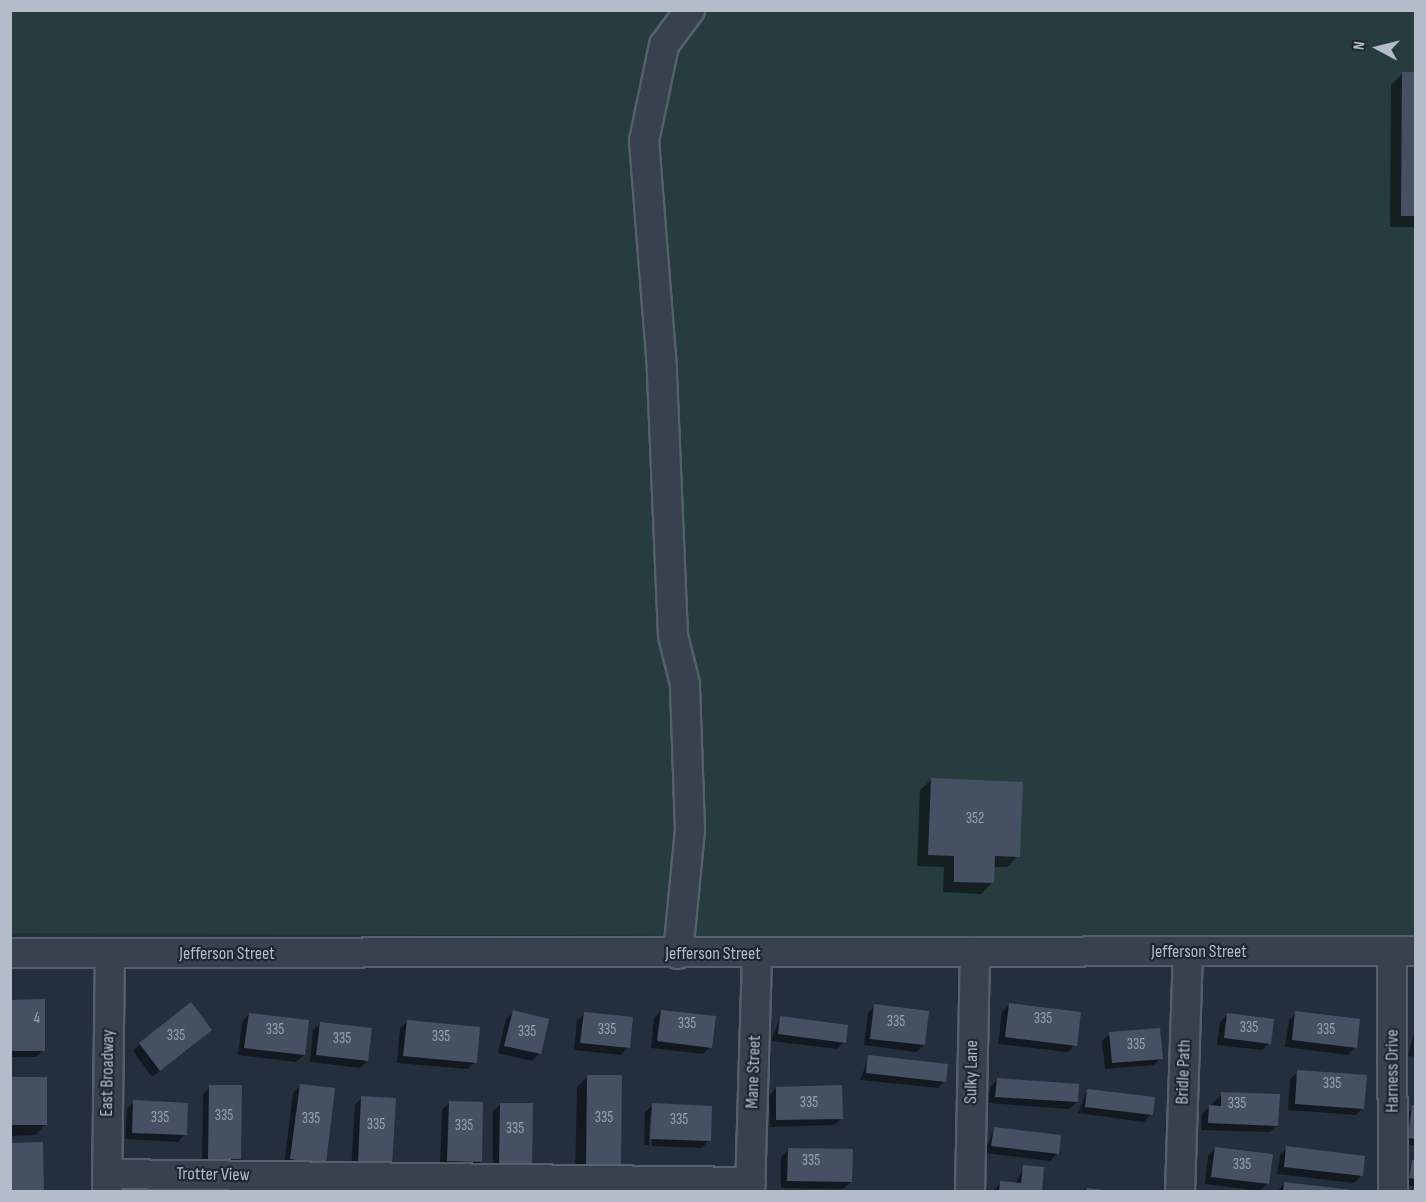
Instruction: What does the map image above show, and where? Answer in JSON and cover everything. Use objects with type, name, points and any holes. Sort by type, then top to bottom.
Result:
[{"type":"street","points":[[678,954],[690,830],[686,684],[673,636],[662,369],[644,141],[664,45],[690,10]]},
{"type":"street","name":"Jefferson Street","points":[[10,953],[678,954],[1404,951]]},
{"type":"street","name":"Harness Drive","points":[[1394,1191],[1404,951]]},
{"type":"street","name":"Sulky Lane","points":[[970,1191],[975,952]]},
{"type":"street","name":"Bridle Path","points":[[1180,1191],[1188,952]]},
{"type":"street","name":"Mane Street","points":[[750,1187],[757,953]]},
{"type":"street","name":"East Broadway","points":[[107,1183],[110,954]]},
{"type":"street","name":"Trotter View","points":[[107,1183],[750,1187]]},
{"type":"green space","points":[[11,11],[1415,11],[1415,939],[11,933]]},
{"type":"building","points":[[1402,72],[1416,72],[1416,216],[1401,216]]},
{"type":"building","points":[[931,778],[1023,782],[1020,857],[995,856],[994,883],[954,882],[954,856],[928,855]]},
{"type":"building","points":[[45,999],[45,1051],[10,1051],[10,1000]]},
{"type":"building","points":[[191,1002],[212,1030],[160,1071],[139,1043]]},
{"type":"building","points":[[1009,1003],[1081,1012],[1077,1046],[1005,1037]]},
{"type":"building","points":[[874,1004],[929,1011],[925,1045],[870,1039]]},
{"type":"building","points":[[513,1010],[549,1019],[541,1054],[504,1046]]},
{"type":"building","points":[[661,1010],[716,1016],[712,1048],[657,1041]]},
{"type":"building","points":[[1295,1011],[1360,1019],[1357,1048],[1292,1040]]},
{"type":"building","points":[[584,1012],[633,1017],[630,1048],[580,1043]]},
{"type":"building","points":[[249,1013],[309,1020],[305,1055],[244,1048]]},
{"type":"building","points":[[1227,1013],[1274,1019],[1271,1044],[1224,1038]]},
{"type":"building","points":[[780,1016],[848,1025],[846,1043],[778,1034]]},
{"type":"building","points":[[407,1020],[480,1027],[477,1063],[403,1056]]},
{"type":"building","points":[[320,1022],[372,1028],[368,1061],[316,1055]]},
{"type":"building","points":[[1160,1028],[1163,1059],[1112,1063],[1109,1032]]},
{"type":"building","points":[[868,1055],[948,1064],[946,1082],[866,1073]]},
{"type":"building","points":[[1297,1070],[1367,1075],[1364,1109],[1295,1104]]},
{"type":"building","points":[[587,1075],[622,1075],[621,1169],[586,1168]]},
{"type":"building","points":[[10,1077],[47,1077],[47,1125],[10,1125]]},
{"type":"building","points":[[997,1078],[1079,1084],[1078,1102],[995,1097]]},
{"type":"building","points":[[300,1084],[335,1088],[326,1164],[290,1159]]},
{"type":"building","points":[[209,1085],[242,1085],[241,1159],[208,1159]]},
{"type":"building","points":[[842,1085],[843,1119],[776,1120],[776,1087]]},
{"type":"building","points":[[1087,1089],[1155,1097],[1153,1115],[1085,1107]]},
{"type":"building","points":[[1221,1092],[1280,1094],[1278,1126],[1208,1123],[1209,1105],[1221,1106]]},
{"type":"building","points":[[361,1096],[396,1098],[392,1165],[358,1163]]},
{"type":"building","points":[[133,1100],[188,1103],[187,1135],[132,1133]]},
{"type":"building","points":[[449,1101],[483,1102],[482,1162],[447,1161]]},
{"type":"building","points":[[500,1103],[533,1103],[532,1164],[499,1163]]},
{"type":"building","points":[[652,1103],[712,1106],[711,1141],[650,1139]]},
{"type":"building","points":[[1412,1105],[1416,1105],[1416,1139],[1408,1138]]},
{"type":"building","points":[[994,1127],[1061,1135],[1059,1154],[991,1146]]},
{"type":"building","points":[[43,1142],[44,1192],[10,1192],[10,1143]]},
{"type":"building","points":[[1286,1146],[1365,1156],[1363,1176],[1284,1167]]},
{"type":"building","points":[[1215,1147],[1273,1154],[1269,1184],[1211,1177]]},
{"type":"building","points":[[788,1148],[853,1149],[852,1182],[787,1181]]},
{"type":"building","points":[[1412,1160],[1416,1160],[1416,1179],[1409,1178]]},
{"type":"building","points":[[1023,1165],[1044,1167],[1042,1192],[999,1192],[1000,1181],[1021,1183]]},
{"type":"building","points":[[1284,1182],[1352,1190],[1352,1192],[1283,1192]]},
{"type":"building","points":[[1087,1188],[1104,1190],[1104,1192],[1087,1192]]}]
